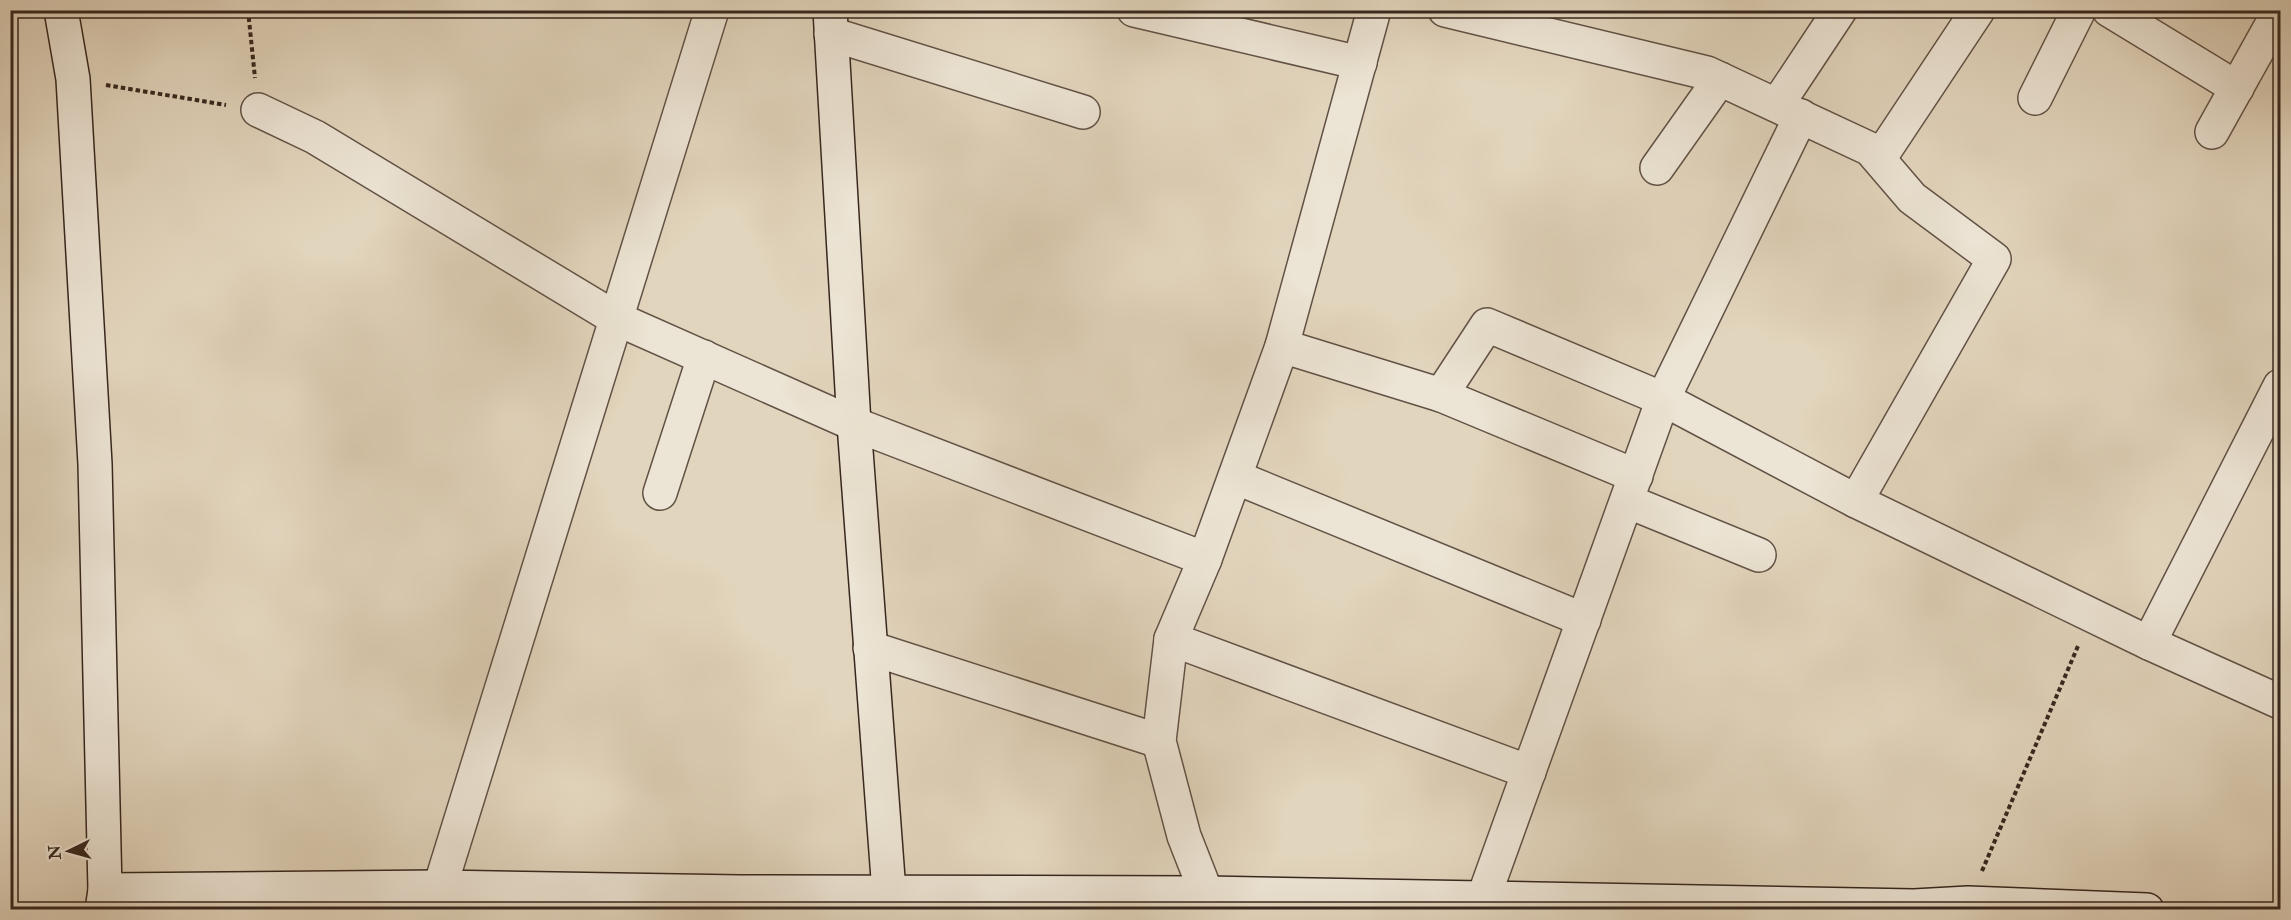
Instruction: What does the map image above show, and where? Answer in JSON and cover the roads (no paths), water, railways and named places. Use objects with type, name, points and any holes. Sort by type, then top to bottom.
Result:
[{"type":"street","points":[[61,10],[73,80],[95,464],[103,900],[889,892],[1210,901],[1483,899],[1914,906],[1968,903],[2147,909]]},
{"type":"street","points":[[440,898],[615,318],[712,10]]},
{"type":"street","points":[[1134,10],[1360,63]]},
{"type":"street","points":[[1210,901],[1184,836],[1159,741],[1171,639],[1205,559],[1282,346],[1374,10]]},
{"type":"street","points":[[1446,10],[1707,73],[1870,148],[1912,198],[1994,258],[1856,501]]},
{"type":"street","points":[[1483,899],[1663,399],[1789,111],[1840,10]]},
{"type":"street","points":[[1879,159],[1978,10]]},
{"type":"street","points":[[2035,98],[2079,10]]},
{"type":"street","points":[[2109,10],[2237,87]]},
{"type":"street","points":[[2212,132],[2280,10]]},
{"type":"street","points":[[889,892],[854,424],[831,22],[1083,112]]},
{"type":"street","points":[[1657,168],[1720,79]]},
{"type":"street","points":[[258,110],[315,137],[615,318],[854,424],[1205,559]]},
{"type":"street","points":[[1441,395],[1487,325],[1663,399],[1856,501],[2149,643],[2280,702]]},
{"type":"street","points":[[1282,346],[1441,395],[1759,555]]},
{"type":"street","points":[[660,493],[704,357]]},
{"type":"street","points":[[2149,643],[2280,386]]},
{"type":"street","points":[[1235,477],[1584,620]]},
{"type":"street","points":[[1171,639],[1529,772]]},
{"type":"street","points":[[870,648],[1159,741]]}]
